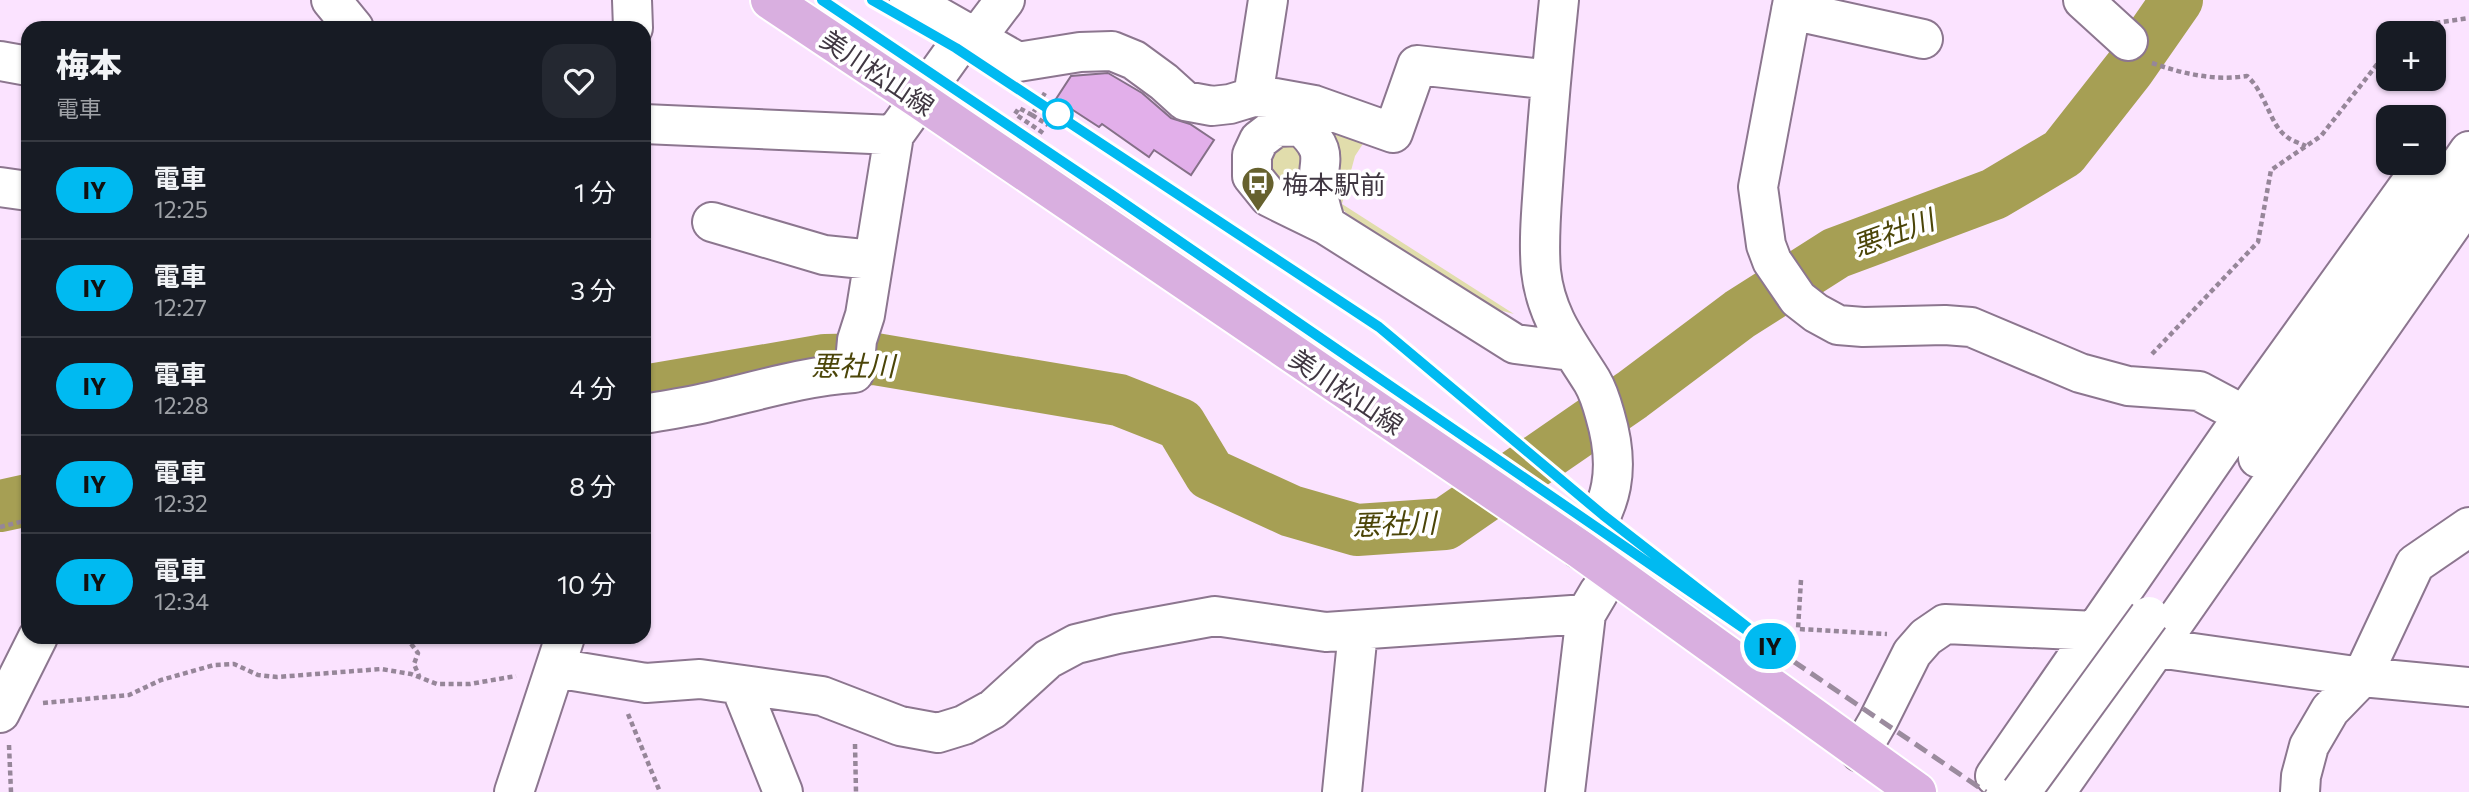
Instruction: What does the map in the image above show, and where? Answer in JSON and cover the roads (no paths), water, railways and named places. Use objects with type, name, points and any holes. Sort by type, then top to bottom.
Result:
[{"type":"main road","name":"美川松山線","points":[[770,0],[1596,561],[1917,792]]},
{"type":"street","points":[[331,0],[348,21]]},
{"type":"street","points":[[632,0],[633,21]]},
{"type":"street","points":[[909,0],[1018,62],[1080,52],[1112,51],[1135,60],[1185,102],[1212,106],[1253,97],[1275,97],[1314,105],[1392,133],[1417,65],[1550,80]]},
{"type":"street","points":[[651,413],[833,374],[854,373],[894,135],[972,35],[1005,0]]},
{"type":"street","points":[[1253,97],[1268,0]]},
{"type":"street","points":[[1559,0],[1550,80],[1541,223],[1541,271],[1546,299],[1555,324],[1593,383],[1612,440],[1614,471],[1611,495],[1597,528],[1596,561],[1565,792]]},
{"type":"street","points":[[2083,0],[2139,52]]},
{"type":"street","points":[[1923,39],[1792,5],[1758,187],[1766,245],[1772,261],[1798,299],[1816,313],[1838,324],[1863,327],[1945,324],[1971,327],[2080,373],[2128,386],[2199,391],[2244,415]]},
{"type":"street","points":[[0,61],[21,65]]},
{"type":"street","points":[[651,124],[894,135]]},
{"type":"street","points":[[2446,141],[2469,125]]},
{"type":"street","points":[[2056,792],[2090,743],[2153,632],[2469,151]]},
{"type":"street","points":[[2008,784],[2042,709],[2244,415],[2416,175]]},
{"type":"street","points":[[0,187],[21,190]]},
{"type":"street","points":[[2008,784],[2153,632],[2469,200]]},
{"type":"street","points":[[712,222],[824,255],[873,260]]},
{"type":"street","points":[[1326,225],[1515,344],[1571,351]]},
{"type":"street","points":[[2300,792],[2309,746],[2330,710],[2362,677],[2415,564],[2469,527]]},
{"type":"street","points":[[514,792],[560,653],[613,678],[646,683],[700,679],[822,696],[901,726],[938,733],[964,725],[993,709],[1048,659],[1076,644],[1215,615],[1326,632],[1587,614]]},
{"type":"street","points":[[1860,751],[1912,653],[1926,637],[1945,624],[2153,632],[2362,677],[2469,687]]},
{"type":"street","points":[[1342,792],[1358,631]]},
{"type":"street","points":[[2,710],[35,644]]},
{"type":"street","points":[[740,685],[783,792]]},
{"type":"street","points":[[2042,709],[2047,740],[2067,750],[2090,743]]},
{"type":"waterway","name":"悪社川","points":[[651,390],[825,360],[875,359],[1119,400],[1180,424],[1210,474],[1291,511],[1357,530],[1445,524],[1632,395],[1740,314],[1836,253],[1994,194],[2063,153],[2129,69],[2177,0]]},
{"type":"waterway","name":"悪社川","points":[[0,506],[21,502]]},
{"type":"railway","points":[[821,0],[1112,195],[1986,792]]},
{"type":"railway","points":[[872,0],[956,48],[1379,327],[1603,515],[1673,569]]},
{"type":"train","name":"IY","points":[[822,0],[1112,195],[1787,658],[1603,515],[1379,327],[956,48],[872,0]]},
{"type":"place","name":"梅本駅前","points":[[1258,213]]}]
